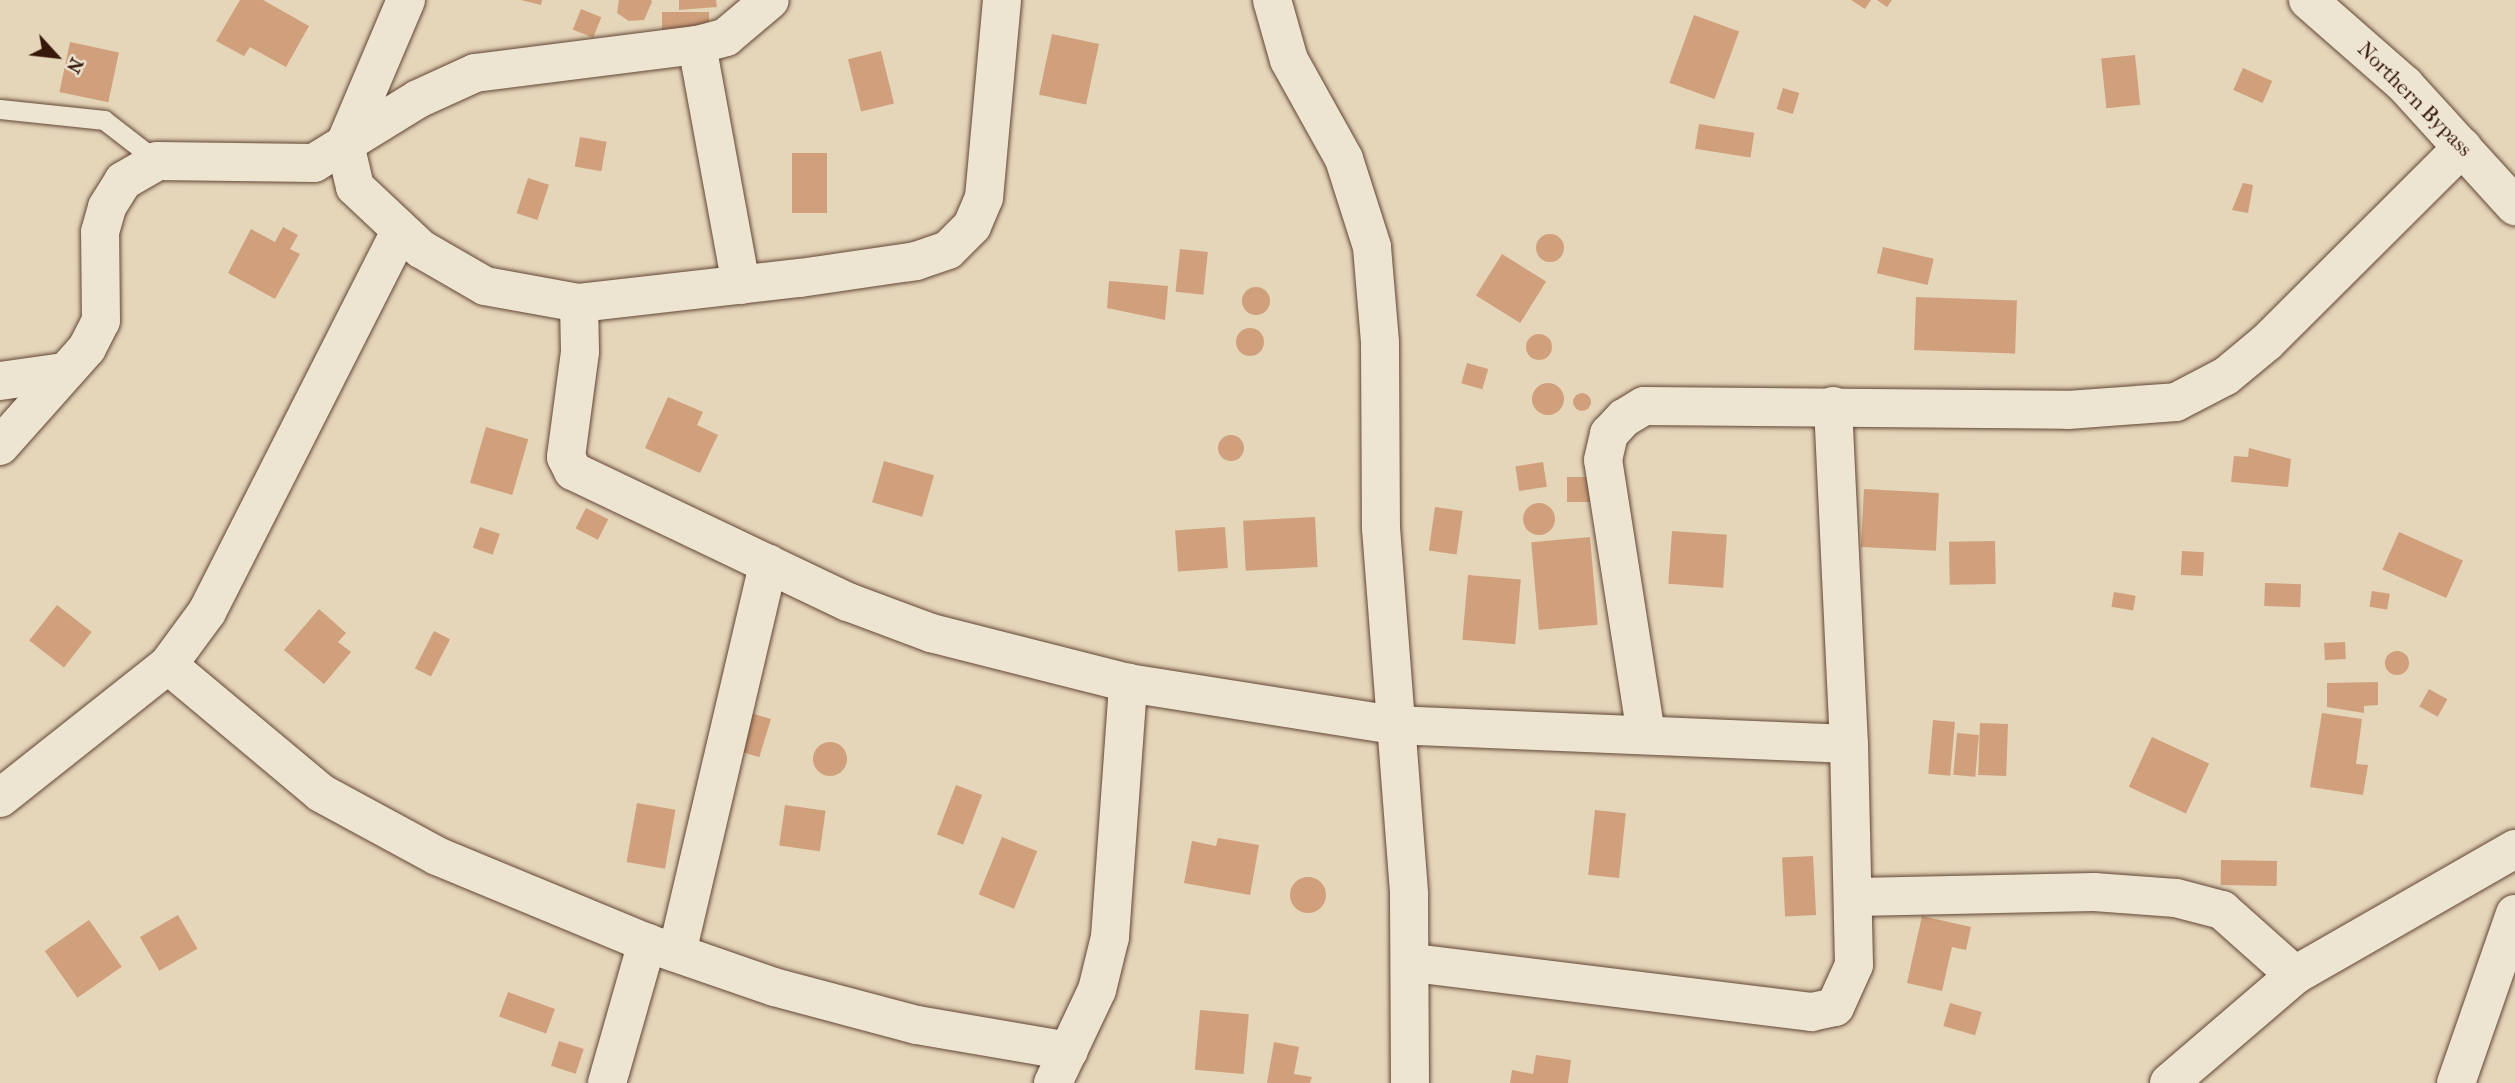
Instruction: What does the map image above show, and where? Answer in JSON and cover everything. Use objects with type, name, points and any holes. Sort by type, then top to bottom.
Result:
[{"type":"street","points":[[406,0],[345,144],[355,187],[400,231],[485,286],[579,303],[741,285],[916,261],[948,250],[972,226],[987,174],[1002,0]]},
{"type":"street","points":[[0,446],[65,372],[102,321],[100,232],[107,207],[123,181],[157,161],[196,158],[294,167],[345,144],[475,73],[697,45],[726,37],[770,0]]},
{"type":"street","points":[[1272,0],[1289,60],[1344,159],[1372,247],[1394,725],[1411,963],[1410,1083]]},
{"type":"street","name":"Northern Bypass","points":[[2308,0],[2463,147],[2515,206]]},
{"type":"street","points":[[697,45],[741,285]]},
{"type":"street","points":[[1646,734],[1603,460],[1609,434],[1644,406],[2068,410],[2176,402],[2226,376],[2267,342],[2463,147]]},
{"type":"street","points":[[0,798],[168,665],[207,612],[400,231]]},
{"type":"street","points":[[579,303],[580,352],[566,457],[573,471],[768,564],[931,634],[1128,682],[1394,725],[1849,744]]},
{"type":"street","points":[[0,381],[65,372]]},
{"type":"street","points":[[1411,963],[1812,1012],[1835,1007],[1848,989],[1856,897],[1833,406]]},
{"type":"street","points":[[607,1083],[662,948],[768,564]]},
{"type":"street","points":[[168,665],[321,793],[383,830],[662,948],[1061,1067],[1097,990],[1110,937],[1128,682]]},
{"type":"street","points":[[2169,1083],[2295,975],[2515,849]]},
{"type":"street","points":[[1856,897],[2094,892],[2176,898],[2222,910],[2295,975]]},
{"type":"street","points":[[2456,1083],[2515,914]]},
{"type":"lane","points":[[0,109],[104,120],[157,161]]},
{"type":"building","points":[[240,0],[263,0],[309,26],[286,67],[250,47],[244,56],[216,41]]},
{"type":"building","points":[[521,0],[542,0],[541,5]]},
{"type":"building","points":[[619,0],[652,2],[644,20],[629,21],[617,13]]},
{"type":"building","points":[[679,0],[716,0],[717,7],[679,10]]},
{"type":"building","points":[[1851,0],[1871,0],[1865,9]]},
{"type":"building","points":[[1877,0],[1892,0],[1887,7]]},
{"type":"building","points":[[581,9],[601,17],[593,38],[573,29]]},
{"type":"building","points":[[662,12],[709,12],[709,34],[662,34]]},
{"type":"building","points":[[1694,15],[1739,31],[1714,99],[1669,83]]},
{"type":"building","points":[[1052,34],[1099,44],[1086,105],[1039,95]]},
{"type":"building","points":[[70,42],[119,52],[108,102],[59,92]]},
{"type":"building","points":[[881,51],[894,103],[861,112],[848,59]]},
{"type":"building","points":[[2135,55],[2140,105],[2106,108],[2101,59]]},
{"type":"building","points":[[2243,68],[2272,81],[2262,103],[2233,90]]},
{"type":"building","points":[[1783,88],[1799,93],[1793,114],[1777,109]]},
{"type":"building","points":[[1699,124],[1754,133],[1750,157],[1695,149]]},
{"type":"building","points":[[580,137],[607,142],[601,171],[575,167]]},
{"type":"building","points":[[792,153],[827,153],[827,213],[792,213]]},
{"type":"building","points":[[528,178],[549,185],[537,220],[517,213]]},
{"type":"building","points":[[2243,183],[2253,185],[2248,213],[2232,210]]},
{"type":"building","points":[[283,227],[298,235],[290,249],[300,254],[275,299],[228,273],[251,229],[275,242]]},
{"type":"building","points":[[1550,234],[1560,238],[1564,248],[1560,258],[1550,262],[1540,258],[1536,248],[1540,238]]},
{"type":"building","points":[[1883,247],[1934,259],[1928,285],[1877,273]]},
{"type":"building","points":[[1180,249],[1208,252],[1203,295],[1176,292]]},
{"type":"building","points":[[1502,254],[1546,282],[1520,323],[1476,296]]},
{"type":"building","points":[[1109,281],[1168,286],[1165,320],[1107,308]]},
{"type":"building","points":[[1256,287],[1266,291],[1270,301],[1266,311],[1256,315],[1246,311],[1242,301],[1246,291]]},
{"type":"building","points":[[1916,297],[2017,301],[2015,353],[1914,350]]},
{"type":"building","points":[[1250,328],[1260,332],[1264,342],[1260,352],[1250,356],[1240,352],[1236,342],[1240,332]]},
{"type":"building","points":[[1539,334],[1548,338],[1552,347],[1548,356],[1539,360],[1530,356],[1526,347],[1530,338]]},
{"type":"building","points":[[1467,363],[1488,369],[1482,389],[1461,383]]},
{"type":"building","points":[[1548,383],[1559,388],[1564,399],[1559,410],[1548,415],[1537,410],[1532,399],[1537,388]]},
{"type":"building","points":[[1582,393],[1588,396],[1591,402],[1588,408],[1582,411],[1576,408],[1573,402],[1576,396]]},
{"type":"building","points":[[668,397],[703,412],[697,425],[718,435],[700,473],[645,448]]},
{"type":"building","points":[[486,427],[528,439],[512,495],[470,483]]},
{"type":"building","points":[[1231,435],[1240,439],[1244,448],[1240,457],[1231,461],[1222,457],[1218,448],[1222,439]]},
{"type":"building","points":[[2249,448],[2291,459],[2288,487],[2231,482],[2234,456],[2248,457]]},
{"type":"building","points":[[884,461],[934,475],[922,517],[872,502]]},
{"type":"building","points":[[1543,462],[1547,487],[1519,491],[1515,466]]},
{"type":"building","points":[[1567,477],[1593,477],[1593,502],[1567,502]]},
{"type":"building","points":[[1864,489],[1939,493],[1936,551],[1861,547]]},
{"type":"building","points":[[1539,503],[1550,508],[1555,519],[1550,530],[1539,535],[1528,530],[1523,519],[1528,508]]},
{"type":"building","points":[[1435,507],[1463,511],[1457,554],[1429,551]]},
{"type":"building","points":[[586,508],[608,519],[598,540],[576,528]]},
{"type":"building","points":[[1315,517],[1318,567],[1246,571],[1243,521]]},
{"type":"building","points":[[480,527],[500,534],[493,555],[473,548]]},
{"type":"building","points":[[1225,527],[1228,568],[1178,571],[1175,530]]},
{"type":"building","points":[[1672,531],[1727,535],[1723,588],[1668,584]]},
{"type":"building","points":[[2399,532],[2463,560],[2446,598],[2382,569]]},
{"type":"building","points":[[1590,537],[1598,625],[1539,630],[1531,542]]},
{"type":"building","points":[[1995,541],[1996,584],[1950,585],[1949,542]]},
{"type":"building","points":[[2182,551],[2204,552],[2203,576],[2181,575]]},
{"type":"building","points":[[1468,575],[1521,580],[1515,644],[1462,640]]},
{"type":"building","points":[[2265,583],[2301,584],[2300,607],[2264,606]]},
{"type":"building","points":[[2372,591],[2390,594],[2387,610],[2369,607]]},
{"type":"building","points":[[2114,592],[2136,596],[2133,611],[2111,607]]},
{"type":"building","points":[[57,605],[92,632],[64,668],[29,640]]},
{"type":"building","points":[[319,609],[346,633],[338,642],[351,652],[324,684],[284,650]]},
{"type":"building","points":[[434,631],[450,639],[431,677],[415,668]]},
{"type":"building","points":[[2345,642],[2346,659],[2325,660],[2324,643]]},
{"type":"building","points":[[2397,651],[2408,658],[2409,663],[2402,674],[2397,675],[2386,668],[2385,663],[2392,652]]},
{"type":"building","points":[[2378,682],[2378,705],[2364,706],[2364,713],[2327,707],[2327,683]]},
{"type":"building","points":[[2429,689],[2447,699],[2438,717],[2419,706]]},
{"type":"building","points":[[748,712],[771,719],[759,757],[736,750]]},
{"type":"building","points":[[2322,713],[2362,719],[2356,764],[2368,765],[2363,795],[2310,787]]},
{"type":"building","points":[[1933,720],[1955,722],[1950,776],[1928,774]]},
{"type":"building","points":[[1980,723],[2008,724],[2006,776],[1978,775]]},
{"type":"building","points":[[1957,733],[1979,735],[1975,777],[1953,775]]},
{"type":"building","points":[[2152,737],[2209,764],[2186,813],[2129,787]]},
{"type":"building","points":[[830,742],[842,747],[847,759],[842,771],[830,776],[818,771],[813,759],[818,747]]},
{"type":"building","points":[[956,785],[982,795],[963,845],[937,834]]},
{"type":"building","points":[[637,803],[675,810],[665,869],[627,862]]},
{"type":"building","points":[[785,805],[826,811],[820,851],[779,846]]},
{"type":"building","points":[[1595,810],[1626,813],[1619,878],[1588,875]]},
{"type":"building","points":[[1002,837],[1037,851],[1014,909],[979,894]]},
{"type":"building","points":[[1218,838],[1259,845],[1250,895],[1184,883],[1192,841],[1216,846]]},
{"type":"building","points":[[1813,856],[1816,915],[1785,917],[1782,858]]},
{"type":"building","points":[[2221,860],[2277,861],[2277,886],[2221,885]]},
{"type":"building","points":[[1308,877],[1321,882],[1326,895],[1321,908],[1308,913],[1295,908],[1290,895],[1295,882]]},
{"type":"building","points":[[178,915],[198,949],[159,971],[140,937]]},
{"type":"building","points":[[1922,916],[1971,927],[1966,950],[1952,947],[1942,991],[1907,983]]},
{"type":"building","points":[[89,920],[122,967],[77,998],[45,951]]},
{"type":"building","points":[[508,992],[555,1009],[546,1034],[499,1016]]},
{"type":"building","points":[[1950,1003],[1982,1012],[1975,1035],[1943,1026]]},
{"type":"building","points":[[1200,1010],[1249,1014],[1244,1074],[1195,1070]]},
{"type":"building","points":[[559,1041],[584,1049],[576,1074],[551,1066]]},
{"type":"building","points":[[1274,1042],[1299,1047],[1294,1074],[1312,1077],[1310,1083],[1267,1083]]},
{"type":"building","points":[[1536,1055],[1571,1060],[1568,1083],[1510,1083],[1512,1070],[1533,1074]]}]
